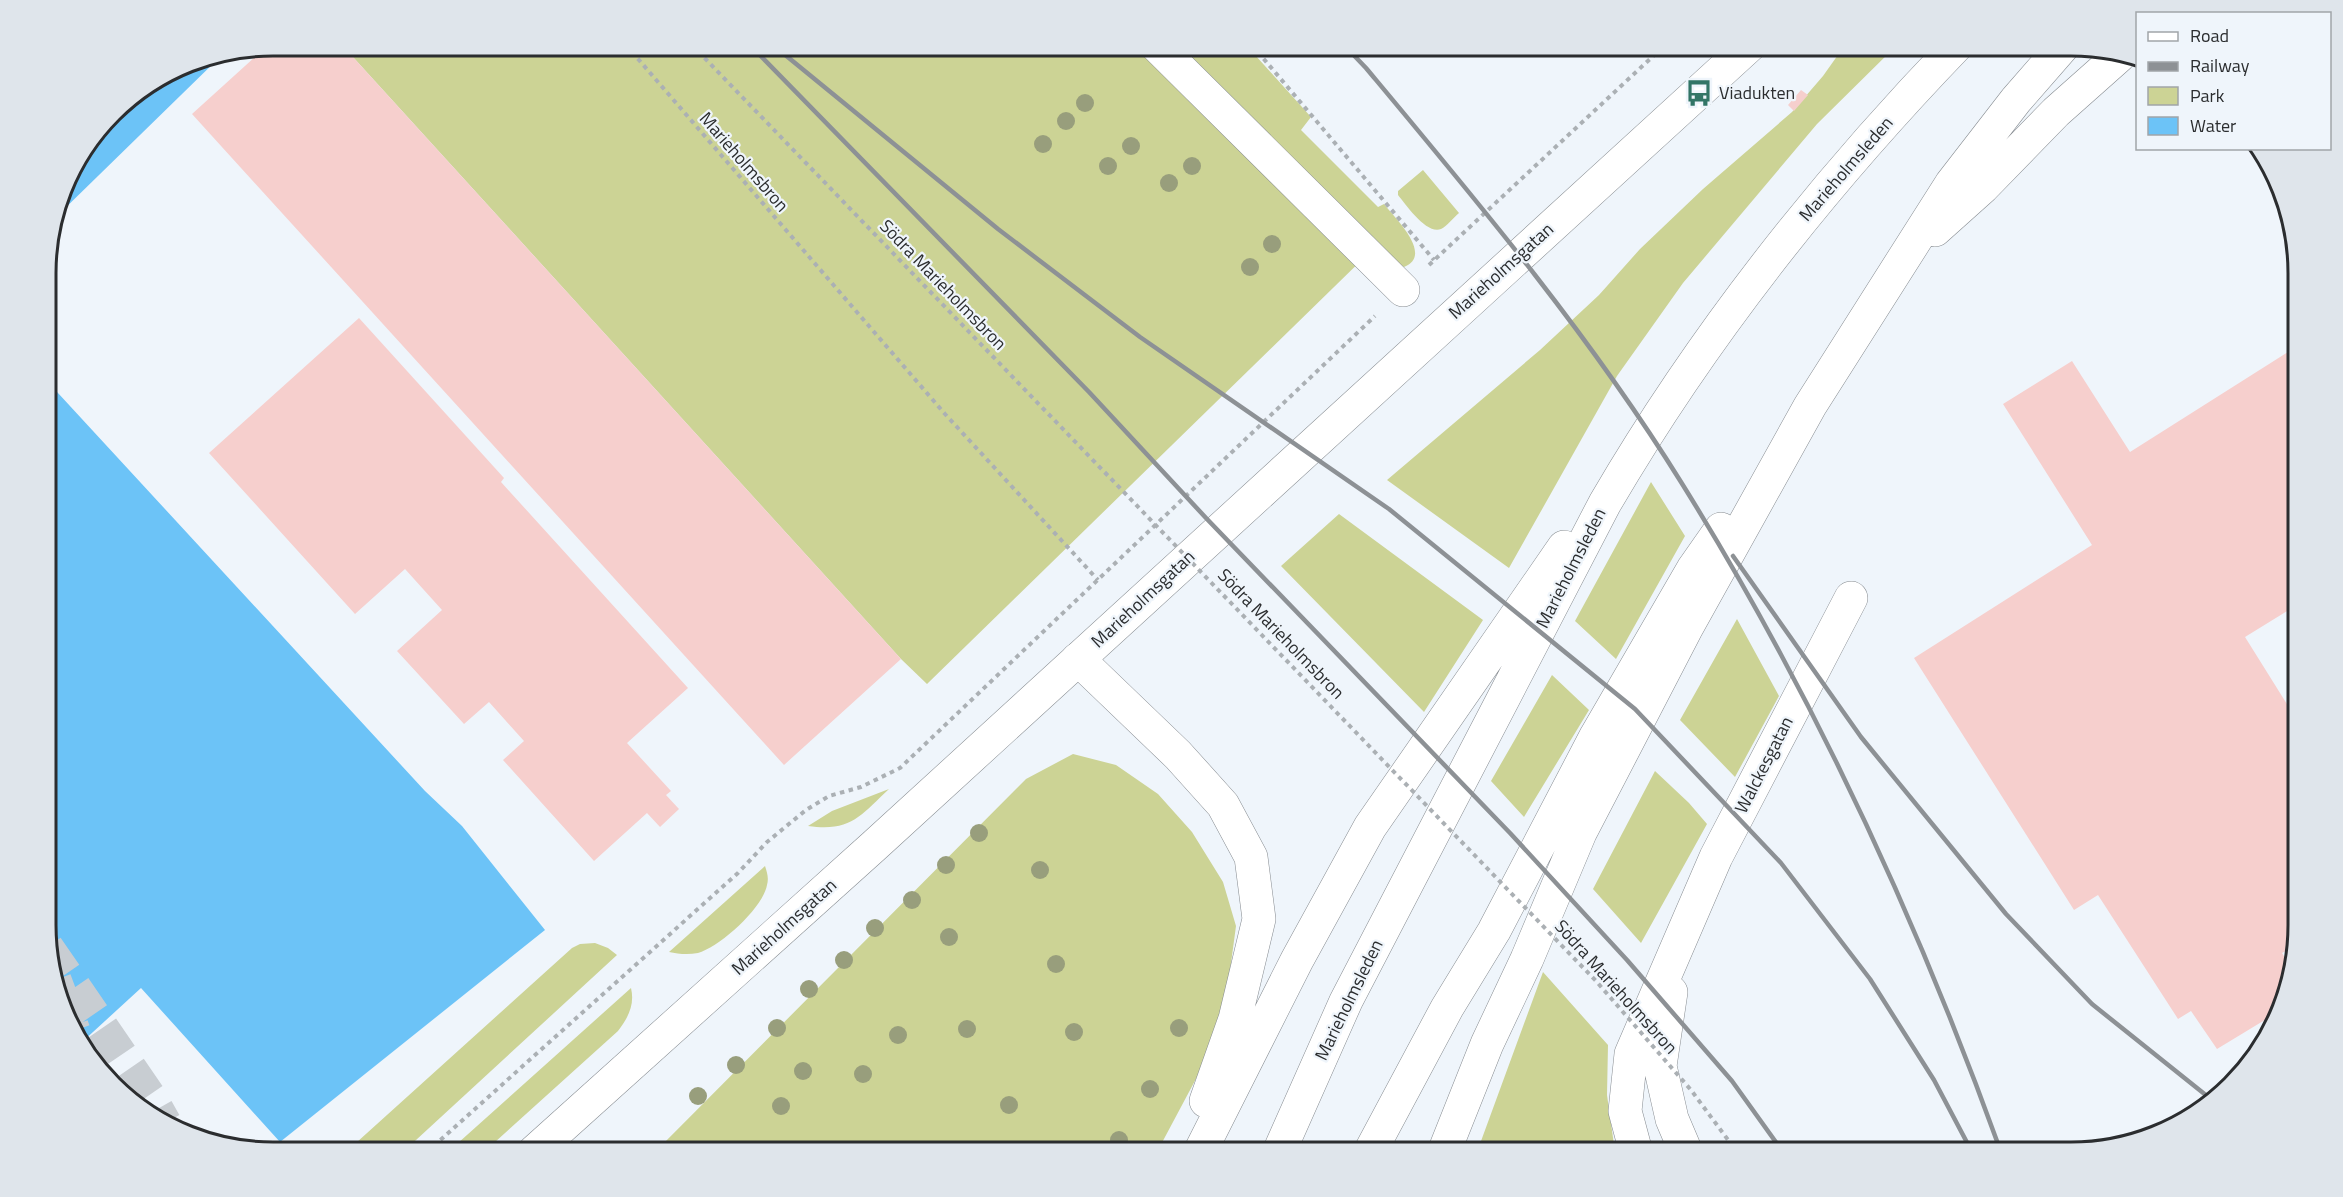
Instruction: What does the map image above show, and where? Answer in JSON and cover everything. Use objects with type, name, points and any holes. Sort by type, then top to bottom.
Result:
[{"type":"main road","points":[[1167,56],[1403,290]]},
{"type":"main road","name":"Marieholmsgatan","points":[[545,1142],[1738,56]]},
{"type":"main road","name":"Marieholmsleden","points":[[1283,1142],[1346,1001],[1605,503],[1629,462],[1707,345],[1807,213],[1947,56]]},
{"type":"main road","points":[[1375,1142],[1447,1008],[1494,931],[1596,736],[1693,568],[1810,406],[1951,184],[2016,100],[2054,56]]},
{"type":"main road","points":[[1906,256],[1983,187],[2056,112],[2114,60]]},
{"type":"main road","points":[[1448,1142],[1487,1044],[1527,959],[1580,832],[1687,627],[1810,406]]},
{"type":"main road","points":[[1205,1142],[1297,960],[1370,826],[1545,571],[1629,462]]},
{"type":"main road","name":"Walckesgatan","points":[[1633,1142],[1625,1111],[1631,1054],[1716,857],[1851,598]]},
{"type":"main road","points":[[1078,659],[1178,755],[1223,805],[1251,857],[1259,919],[1235,1019],[1192,1142]]},
{"type":"main road","name":"Walckesgatan","points":[[1682,934],[1665,1024],[1660,1066],[1672,1119],[1682,1142]]},
{"type":"path","name":"Marieholmsbron","points":[[635,56],[945,414],[1098,580]]},
{"type":"path","name":"Södra Marieholmsbron","points":[[703,56],[1596,981],[1691,1090],[1730,1142]]},
{"type":"path","points":[[1261,56],[1434,260]]},
{"type":"path","points":[[438,1142],[738,873],[767,842],[806,810],[829,796],[861,787],[900,768],[1434,260],[1653,56]]},
{"type":"green space","points":[[352,56],[1256,56],[1311,117],[1301,130],[1378,207],[1384,204],[1403,227],[1414,245],[1415,254],[1412,261],[1404,267],[1375,247],[927,684],[901,659]]},
{"type":"green space","points":[[1837,56],[1886,56],[1817,124],[1683,283],[1617,376],[1509,568],[1387,480],[1540,350],[1599,295],[1640,249],[1703,189],[1792,112]]},
{"type":"green space","points":[[1423,170],[1459,213],[1441,229],[1435,230],[1423,224],[1398,195],[1398,191]]},
{"type":"green space","points":[[1651,482],[1685,536],[1616,659],[1575,621]]},
{"type":"green space","points":[[1339,514],[1483,620],[1424,712],[1281,566]]},
{"type":"green space","points":[[1737,619],[1779,696],[1735,777],[1680,720]]},
{"type":"green space","points":[[1552,675],[1589,710],[1524,817],[1491,781]]},
{"type":"green space","points":[[1073,754],[1116,765],[1158,794],[1192,832],[1223,882],[1236,926],[1222,1030],[1162,1142],[665,1142],[1026,779]]},
{"type":"green space","points":[[1655,771],[1689,803],[1707,824],[1641,943],[1593,889]]},
{"type":"green space","points":[[889,789],[854,820],[835,827],[808,826],[832,811]]},
{"type":"green space","points":[[765,866],[768,880],[764,894],[749,915],[728,935],[698,953],[669,952]]},
{"type":"green space","points":[[595,943],[608,948],[617,955],[414,1142],[357,1142],[572,948],[580,944]]},
{"type":"green space","points":[[1543,972],[1608,1045],[1607,1095],[1614,1142],[1481,1142]]},
{"type":"green space","points":[[631,988],[630,1011],[618,1031],[495,1142],[459,1142]]},
{"type":"water","points":[[213,64],[66,208],[78,177],[92,152],[109,129],[129,109],[152,92],[177,78]]},
{"type":"water","points":[[56,391],[425,791],[462,826],[545,930],[280,1142],[141,988],[87,1037],[67,994],[57,953]]},
{"type":"building","points":[[256,56],[352,56],[901,659],[784,765],[192,114]]},
{"type":"building","points":[[1801,90],[1808,95],[1794,111],[1788,105]]},
{"type":"building","points":[[359,318],[504,478],[501,482],[688,688],[627,743],[671,791],[666,795],[679,809],[660,827],[647,813],[594,861],[503,760],[524,741],[489,702],[464,724],[397,651],[442,610],[405,569],[355,614],[209,453]]},
{"type":"building","points":[[2288,352],[2288,611],[2245,637],[2288,706],[2286,951],[2282,953],[2285,958],[2280,981],[2265,1020],[2217,1049],[2191,1011],[2178,1019],[2098,895],[2074,910],[1914,658],[2092,545],[2003,404],[2072,361],[2130,452]]},
{"type":"tunnel","points":[[60,965],[156,1107]]},
{"type":"railway","points":[[761,56],[1089,392],[1206,518],[1510,833],[1627,960],[1732,1081],[1776,1142]]},
{"type":"railway","points":[[786,56],[998,229],[1140,337],[1389,509],[1635,709],[1781,863],[1870,979],[1934,1080],[1967,1142]]},
{"type":"railway","points":[[1355,56],[1449,168],[1570,321],[1646,427],[1729,562],[1818,725],[1859,808],[1934,979],[1997,1142]]},
{"type":"railway","points":[[1733,556],[1861,737],[2006,914],[2092,1004],[2206,1095]]},
{"type":"place","name":"Viadukten","points":[[1699,93]]}]
